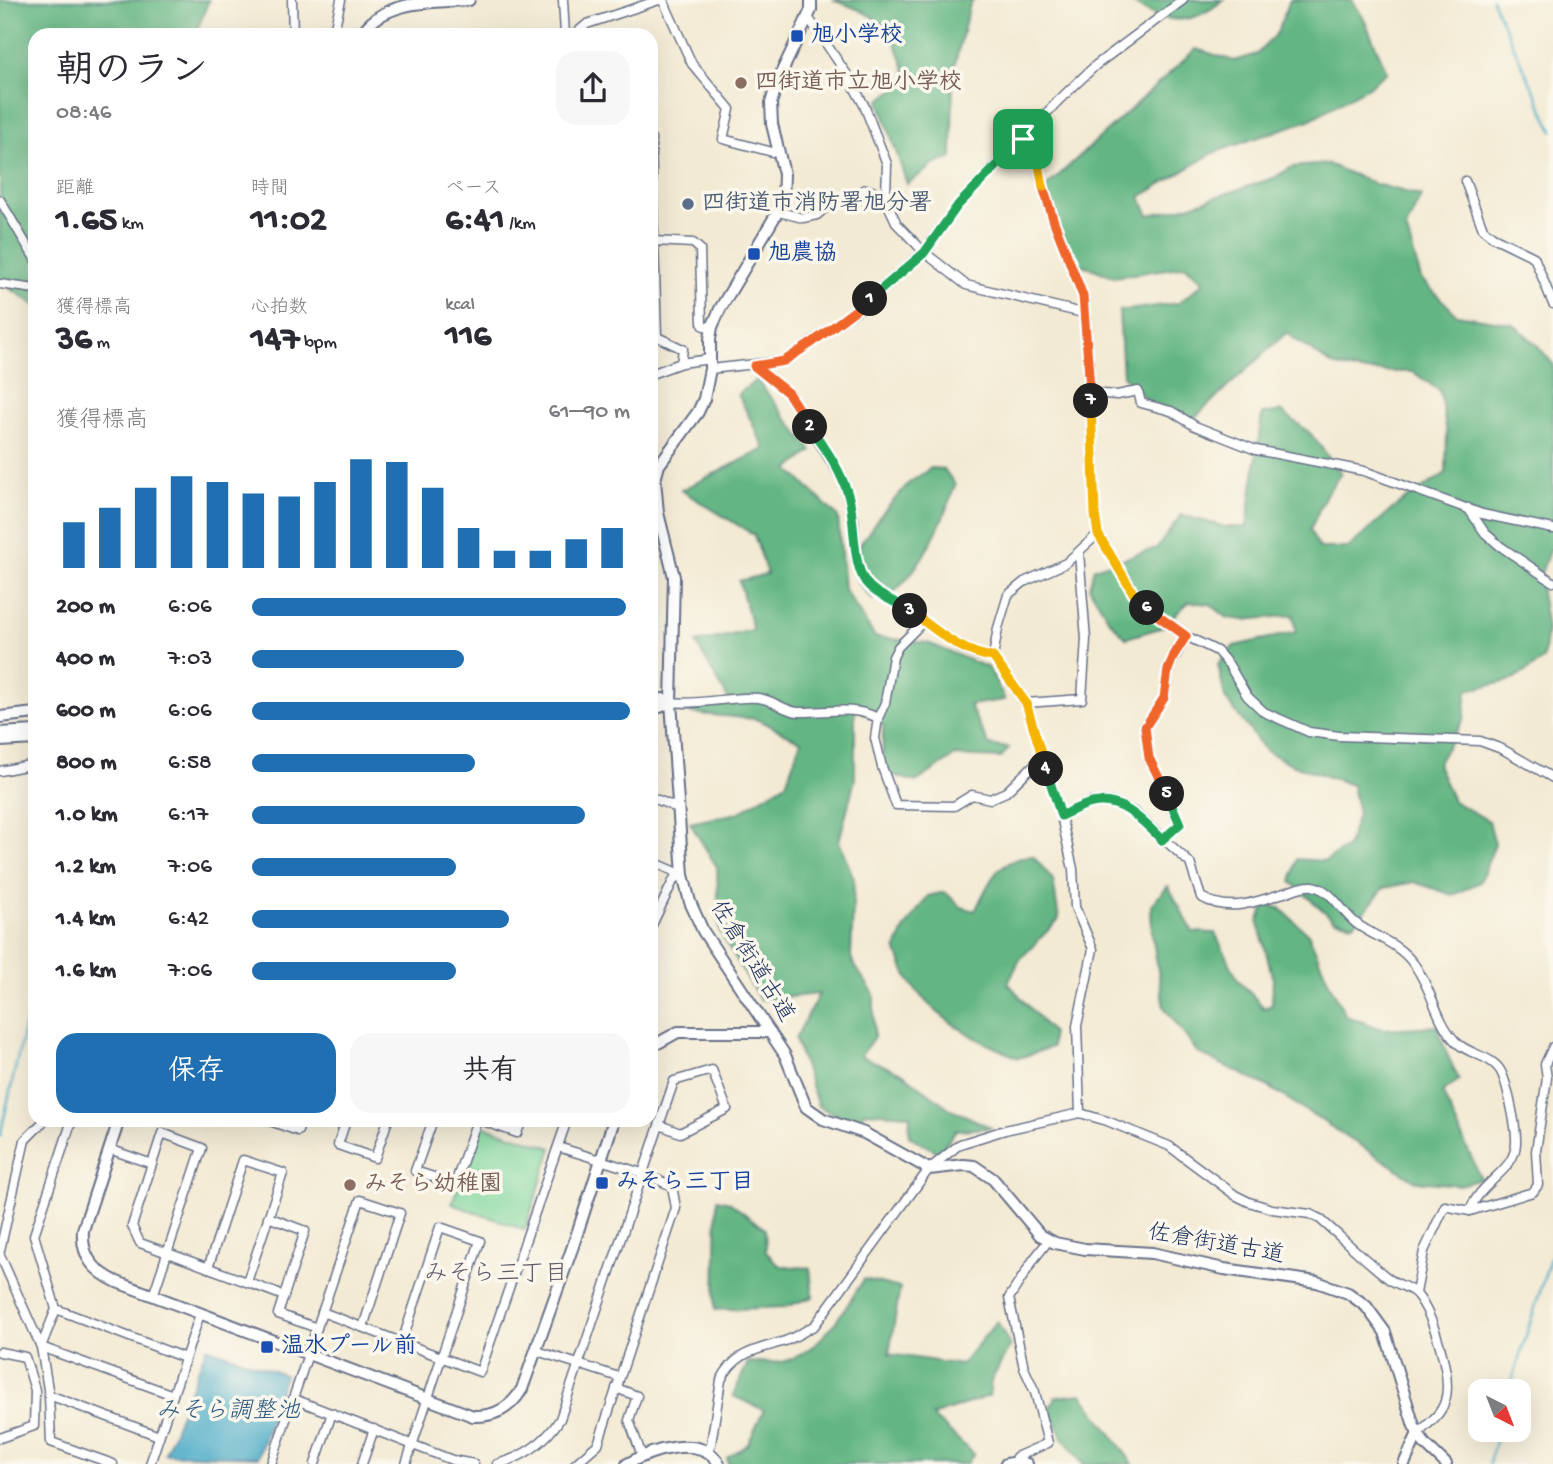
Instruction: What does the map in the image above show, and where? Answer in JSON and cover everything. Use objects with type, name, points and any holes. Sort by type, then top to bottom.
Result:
[{"type":"street","points":[[292,0],[293,28]]},
{"type":"street","points":[[335,28],[341,0]]},
{"type":"street","points":[[366,28],[383,10],[404,3],[469,0]]},
{"type":"street","points":[[563,0],[565,28]]},
{"type":"street","points":[[582,28],[587,24],[661,0],[692,64],[730,109],[723,138],[780,154]]},
{"type":"street","name":"佐倉街道古道","points":[[658,471],[665,456],[698,412],[707,389],[712,327],[720,309],[783,203],[785,184],[772,124],[771,103],[778,80],[808,17],[811,0]]},
{"type":"street","points":[[658,371],[681,363],[754,366],[784,361],[813,342],[859,309],[924,253],[958,205],[1096,65],[1183,0]]},
{"type":"street","points":[[808,17],[848,76],[864,106],[887,164],[886,196],[897,224],[924,253],[966,285],[1083,313]]},
{"type":"street","points":[[1023,139],[1038,160],[1040,177],[1054,222],[1083,296],[1098,534],[1141,604],[1186,636],[1217,651],[1229,665],[1247,696],[1259,707],[1298,728],[1339,736],[1480,741],[1502,749],[1553,778]]},
{"type":"street","points":[[1465,181],[1483,229],[1493,237],[1534,257],[1553,304]]},
{"type":"street","points":[[779,212],[803,218],[817,215],[831,204],[866,189],[886,196]]},
{"type":"street","points":[[0,200],[28,246]]},
{"type":"street","points":[[658,241],[693,243],[700,249],[702,323],[712,327]]},
{"type":"street","points":[[0,284],[28,288]]},
{"type":"street","points":[[658,337],[683,349],[681,363]]},
{"type":"street","points":[[754,366],[788,393],[844,482],[855,520],[856,559],[870,588],[901,605],[961,648],[978,655],[993,657]]},
{"type":"street","points":[[1091,393],[1116,395],[1138,391],[1141,403],[1171,411],[1195,426],[1256,450],[1364,471],[1511,522],[1553,529]]},
{"type":"street","points":[[1468,508],[1485,533],[1553,582]]},
{"type":"street","name":"佐倉街道古道","points":[[658,513],[674,577],[671,702],[683,875],[690,902],[703,930],[785,1055],[806,1107],[813,1114],[864,1133],[929,1169],[974,1166],[983,1171],[1040,1235],[1049,1240],[1085,1249],[1152,1253],[1224,1269],[1317,1282],[1348,1293],[1366,1306],[1385,1332],[1418,1433]]},
{"type":"street","points":[[1080,1113],[1077,1026],[1093,949],[1075,907],[1073,869],[1061,816],[1026,703],[993,657],[1008,595],[1024,582],[1066,563],[1098,534]]},
{"type":"street","points":[[1026,703],[1082,699],[1086,639],[1079,553]]},
{"type":"street","points":[[924,621],[898,647],[893,657],[885,703],[878,718],[875,737],[882,767],[896,805],[954,806],[972,795],[990,799],[1006,792],[1042,757]]},
{"type":"street","points":[[1162,840],[1180,824],[1149,758],[1145,727],[1164,698],[1168,670],[1186,636]]},
{"type":"street","points":[[658,699],[687,704],[760,698],[798,712],[837,709],[867,712],[878,718]]},
{"type":"street","points":[[658,707],[671,702]]},
{"type":"street","points":[[0,717],[28,714]]},
{"type":"street","points":[[0,733],[28,731]]},
{"type":"street","points":[[0,741],[28,739]]},
{"type":"street","points":[[0,771],[28,765]]},
{"type":"street","points":[[658,800],[677,808]]},
{"type":"street","points":[[1061,816],[1091,803],[1111,802],[1134,812],[1190,863],[1200,897],[1210,903],[1244,906],[1309,885],[1331,895],[1356,923],[1383,937],[1412,961],[1427,983],[1448,1032],[1466,1051],[1494,1063],[1506,1082],[1517,1143],[1511,1163],[1484,1186],[1474,1199],[1470,1211]]},
{"type":"street","points":[[658,864],[683,875]]},
{"type":"street","points":[[658,913],[674,879],[683,875]]},
{"type":"street","points":[[658,1043],[678,1032],[770,1032]]},
{"type":"street","points":[[1416,1293],[1424,1251],[1446,1206],[1470,1211],[1533,1192],[1538,1185],[1536,1151],[1547,1078],[1545,1064],[1553,1047]]},
{"type":"street","points":[[497,1464],[521,1460],[554,1429],[566,1406],[674,1081],[712,1070],[727,1109],[680,1133],[660,1125]]},
{"type":"street","points":[[708,1451],[724,1374],[743,1354],[796,1336],[815,1325],[929,1169],[961,1144],[1006,1130],[1080,1113],[1169,1146],[1235,1195],[1249,1202],[1272,1209],[1310,1214],[1320,1219],[1392,1282],[1416,1293],[1435,1329],[1447,1379],[1447,1392],[1445,1403],[1439,1413],[1418,1433],[1404,1464]]},
{"type":"street","points":[[38,1127],[25,1140],[0,1253],[41,1347],[49,1395],[51,1442],[113,1464]]},
{"type":"street","points":[[41,1347],[55,1309],[34,1235],[70,1127]]},
{"type":"street","points":[[116,1127],[86,1218],[82,1243],[93,1268],[103,1275],[200,1314],[473,1416],[485,1417],[498,1413],[517,1397],[537,1351],[612,1127]]},
{"type":"street","points":[[344,1127],[338,1145],[375,1158],[386,1127]]},
{"type":"street","points":[[431,1127],[415,1171],[455,1184],[475,1127]]},
{"type":"street","points":[[499,1127],[517,1133],[519,1127]]},
{"type":"street","points":[[323,1311],[480,1372],[565,1127]]},
{"type":"street","points":[[153,1296],[167,1253],[202,1147],[162,1133],[132,1226],[140,1242],[167,1253],[284,1296]]},
{"type":"street","points":[[558,1147],[642,1173],[672,1186],[676,1208],[598,1444],[575,1464]]},
{"type":"street","points":[[109,1149],[152,1164]]},
{"type":"street","points":[[208,1268],[243,1160],[283,1173],[247,1282]]},
{"type":"street","points":[[271,1464],[360,1200],[400,1213],[363,1327]]},
{"type":"street","points":[[268,1217],[306,1231],[278,1314],[317,1328]]},
{"type":"street","points":[[401,1342],[440,1227],[480,1241],[406,1464]]},
{"type":"street","points":[[1010,1463],[1016,1457],[1048,1443],[1035,1392],[1024,1368],[1009,1298],[1049,1240]]},
{"type":"street","points":[[55,1309],[185,1358]]},
{"type":"street","points":[[150,1464],[200,1314]]},
{"type":"street","points":[[41,1347],[173,1395]]},
{"type":"street","points":[[537,1351],[619,1377]]},
{"type":"street","points":[[0,1352],[25,1357],[35,1390],[34,1426],[0,1438]]},
{"type":"street","points":[[616,1388],[637,1396],[629,1420],[642,1456]]},
{"type":"street","points":[[49,1395],[159,1436]]},
{"type":"street","points":[[294,1399],[413,1444],[451,1462],[474,1464]]},
{"type":"street","points":[[315,1464],[332,1413]]},
{"type":"street","points":[[362,1464],[374,1429]]},
{"type":"street","points":[[1418,1433],[1424,1443],[1446,1464]]},
{"type":"street","points":[[627,1464],[660,1449],[696,1448],[708,1451],[719,1464]]},
{"type":"street","points":[[1010,1463],[1027,1464]]},
{"type":"green space","points":[[0,0],[209,0],[198,28],[28,28],[28,300],[0,282]]},
{"type":"green space","points":[[833,0],[974,0],[970,4],[953,72],[952,158],[935,164],[907,184],[879,101],[908,79],[897,48],[891,36],[875,19]]},
{"type":"green space","points":[[1127,0],[1223,0],[1199,15],[1175,20],[1152,14]]},
{"type":"green space","points":[[1290,0],[1352,0],[1364,19],[1387,72],[1368,87],[1309,120],[1215,152],[1140,197],[1149,215],[1185,207],[1274,178],[1292,167],[1328,164],[1375,184],[1421,196],[1406,228],[1421,279],[1457,315],[1513,324],[1537,345],[1553,364],[1553,540],[1539,579],[1547,629],[1543,660],[1513,680],[1467,690],[1464,719],[1437,764],[1453,801],[1489,821],[1495,844],[1480,882],[1453,895],[1414,882],[1384,888],[1354,924],[1334,920],[1291,882],[1297,859],[1325,861],[1347,847],[1358,814],[1352,785],[1291,764],[1265,750],[1225,698],[1218,664],[1234,646],[1296,632],[1293,615],[1244,620],[1228,618],[1210,604],[1189,602],[1160,628],[1126,638],[1109,620],[1089,587],[1094,568],[1157,548],[1181,515],[1225,527],[1247,527],[1262,414],[1281,411],[1310,433],[1341,473],[1325,496],[1310,530],[1319,548],[1348,548],[1396,506],[1446,473],[1447,434],[1440,391],[1413,372],[1359,371],[1332,365],[1286,333],[1194,418],[1149,402],[1123,376],[1119,311],[1179,303],[1204,282],[1186,266],[1114,277],[1072,261],[1045,188],[1196,49],[1234,61],[1257,54],[1277,33]]},
{"type":"green space","points":[[757,380],[812,451],[789,469],[838,517],[844,589],[875,637],[928,643],[989,668],[1005,700],[969,705],[989,745],[1009,748],[1001,758],[955,756],[916,782],[882,772],[883,725],[855,708],[855,779],[839,841],[854,879],[851,956],[874,994],[874,1037],[860,1056],[902,1073],[949,1108],[992,1128],[956,1130],[939,1153],[909,1136],[910,1115],[865,1112],[854,1125],[818,1106],[795,1039],[819,994],[760,1000],[719,931],[717,867],[690,823],[738,813],[786,783],[801,741],[756,719],[690,713],[690,704],[730,702],[696,643],[753,630],[739,581],[767,574],[754,535],[681,490],[765,449],[738,394]]},
{"type":"green space","points":[[931,468],[944,469],[955,485],[945,513],[922,557],[904,583],[891,594],[872,599],[858,582],[859,546],[880,516],[909,483]]},
{"type":"green space","points":[[1033,856],[1053,880],[1059,919],[1020,959],[1008,983],[1052,1033],[1052,1047],[1019,1058],[974,1037],[933,1008],[909,979],[896,948],[905,928],[928,896],[945,892],[961,907],[975,911],[990,882],[1002,867],[1020,858]]},
{"type":"green space","points":[[1168,886],[1193,932],[1215,933],[1238,980],[1264,1008],[1272,1005],[1273,979],[1258,921],[1266,905],[1280,908],[1309,935],[1346,1016],[1382,1029],[1438,1026],[1459,1080],[1442,1092],[1481,1179],[1460,1185],[1416,1181],[1269,1087],[1198,1053],[1164,1007],[1152,934],[1151,905]]},
{"type":"green space","points":[[479,1127],[552,1148],[525,1230],[452,1204]]},
{"type":"green space","points":[[717,1199],[729,1202],[765,1229],[766,1252],[780,1266],[810,1268],[813,1297],[785,1307],[715,1310]]},
{"type":"green space","points":[[864,1279],[900,1288],[889,1354],[961,1365],[997,1321],[1010,1346],[991,1381],[989,1396],[932,1416],[974,1454],[966,1464],[728,1464],[727,1458],[748,1444],[764,1410],[733,1396],[748,1362],[786,1361],[811,1348],[831,1327]]},
{"type":"green space","points":[[1082,1394],[1133,1464],[1083,1464],[1063,1438],[1049,1410],[1055,1397]]},
{"type":"water","name":"みそら調整池","points":[[207,1347],[285,1375],[258,1457],[165,1454]]},
{"type":"waterway","points":[[1492,0],[1553,131]]},
{"type":"waterway","points":[[0,1136],[28,1012]]},
{"type":"waterway","points":[[1513,1379],[1553,1249]]},
{"type":"waterway","points":[[1489,1464],[1495,1442]]},
{"type":"place","name":"旭小学校","points":[[797,36]]},
{"type":"place","name":"四街道市立旭小学校","points":[[741,83]]},
{"type":"place","name":"四街道市消防署旭分署","points":[[688,204]]},
{"type":"place","name":"旭農協","points":[[754,254]]},
{"type":"place","name":"みそら三丁目","points":[[602,1183]]},
{"type":"place","name":"みそら幼稚園","points":[[350,1185]]},
{"type":"place","name":"温水プール前","points":[[267,1347]]},
{"type":"district","name":"みそら三丁目","points":[[496,1275]]},
{"type":"route","points":[[1023,139],[1038,160],[1040,177],[1054,222],[1083,296],[1098,534],[1141,604],[1186,636],[1168,670],[1164,698],[1145,727],[1149,758],[1180,824],[1162,840],[1134,812],[1111,802],[1091,803],[1061,816],[1026,703],[993,657],[978,655],[961,648],[901,605],[870,588],[856,559],[855,520],[844,482],[788,393],[754,366],[784,361],[859,309],[924,253],[958,205],[1023,139]]}]
